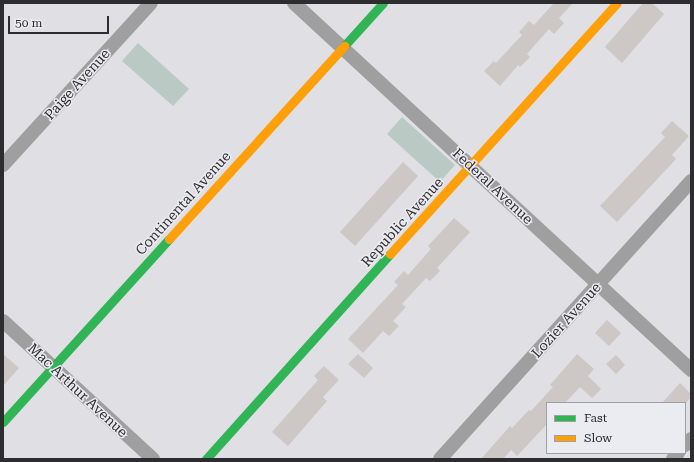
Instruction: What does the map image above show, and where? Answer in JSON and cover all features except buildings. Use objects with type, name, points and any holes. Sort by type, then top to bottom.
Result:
[{"type":"street","name":"Paige Avenue","points":[[3,165],[151,3]]},
{"type":"street","name":"Federal Avenue","points":[[294,3],[600,283],[691,370]]},
{"type":"street","name":"Continental Avenue","points":[[3,422],[384,3]]},
{"type":"street","name":"Republic Avenue","points":[[206,459],[472,166],[617,3]]},
{"type":"street","name":"Lozier Avenue","points":[[440,459],[691,181]]},
{"type":"street","name":"Mac Arthur Avenue","points":[[3,321],[153,459]]},
{"type":"shaded area","points":[[138,43],[189,89],[173,106],[122,61]]},
{"type":"shaded area","points":[[402,117],[455,165],[440,182],[387,134]]},
{"type":"traffic: fast","points":[[344,46],[383,3]]},
{"type":"traffic: fast","points":[[3,422],[169,239]]},
{"type":"traffic: fast","points":[[206,459],[390,254]]},
{"type":"traffic: slow","points":[[390,254],[617,3]]},
{"type":"traffic: slow","points":[[169,239],[344,46]]}]
